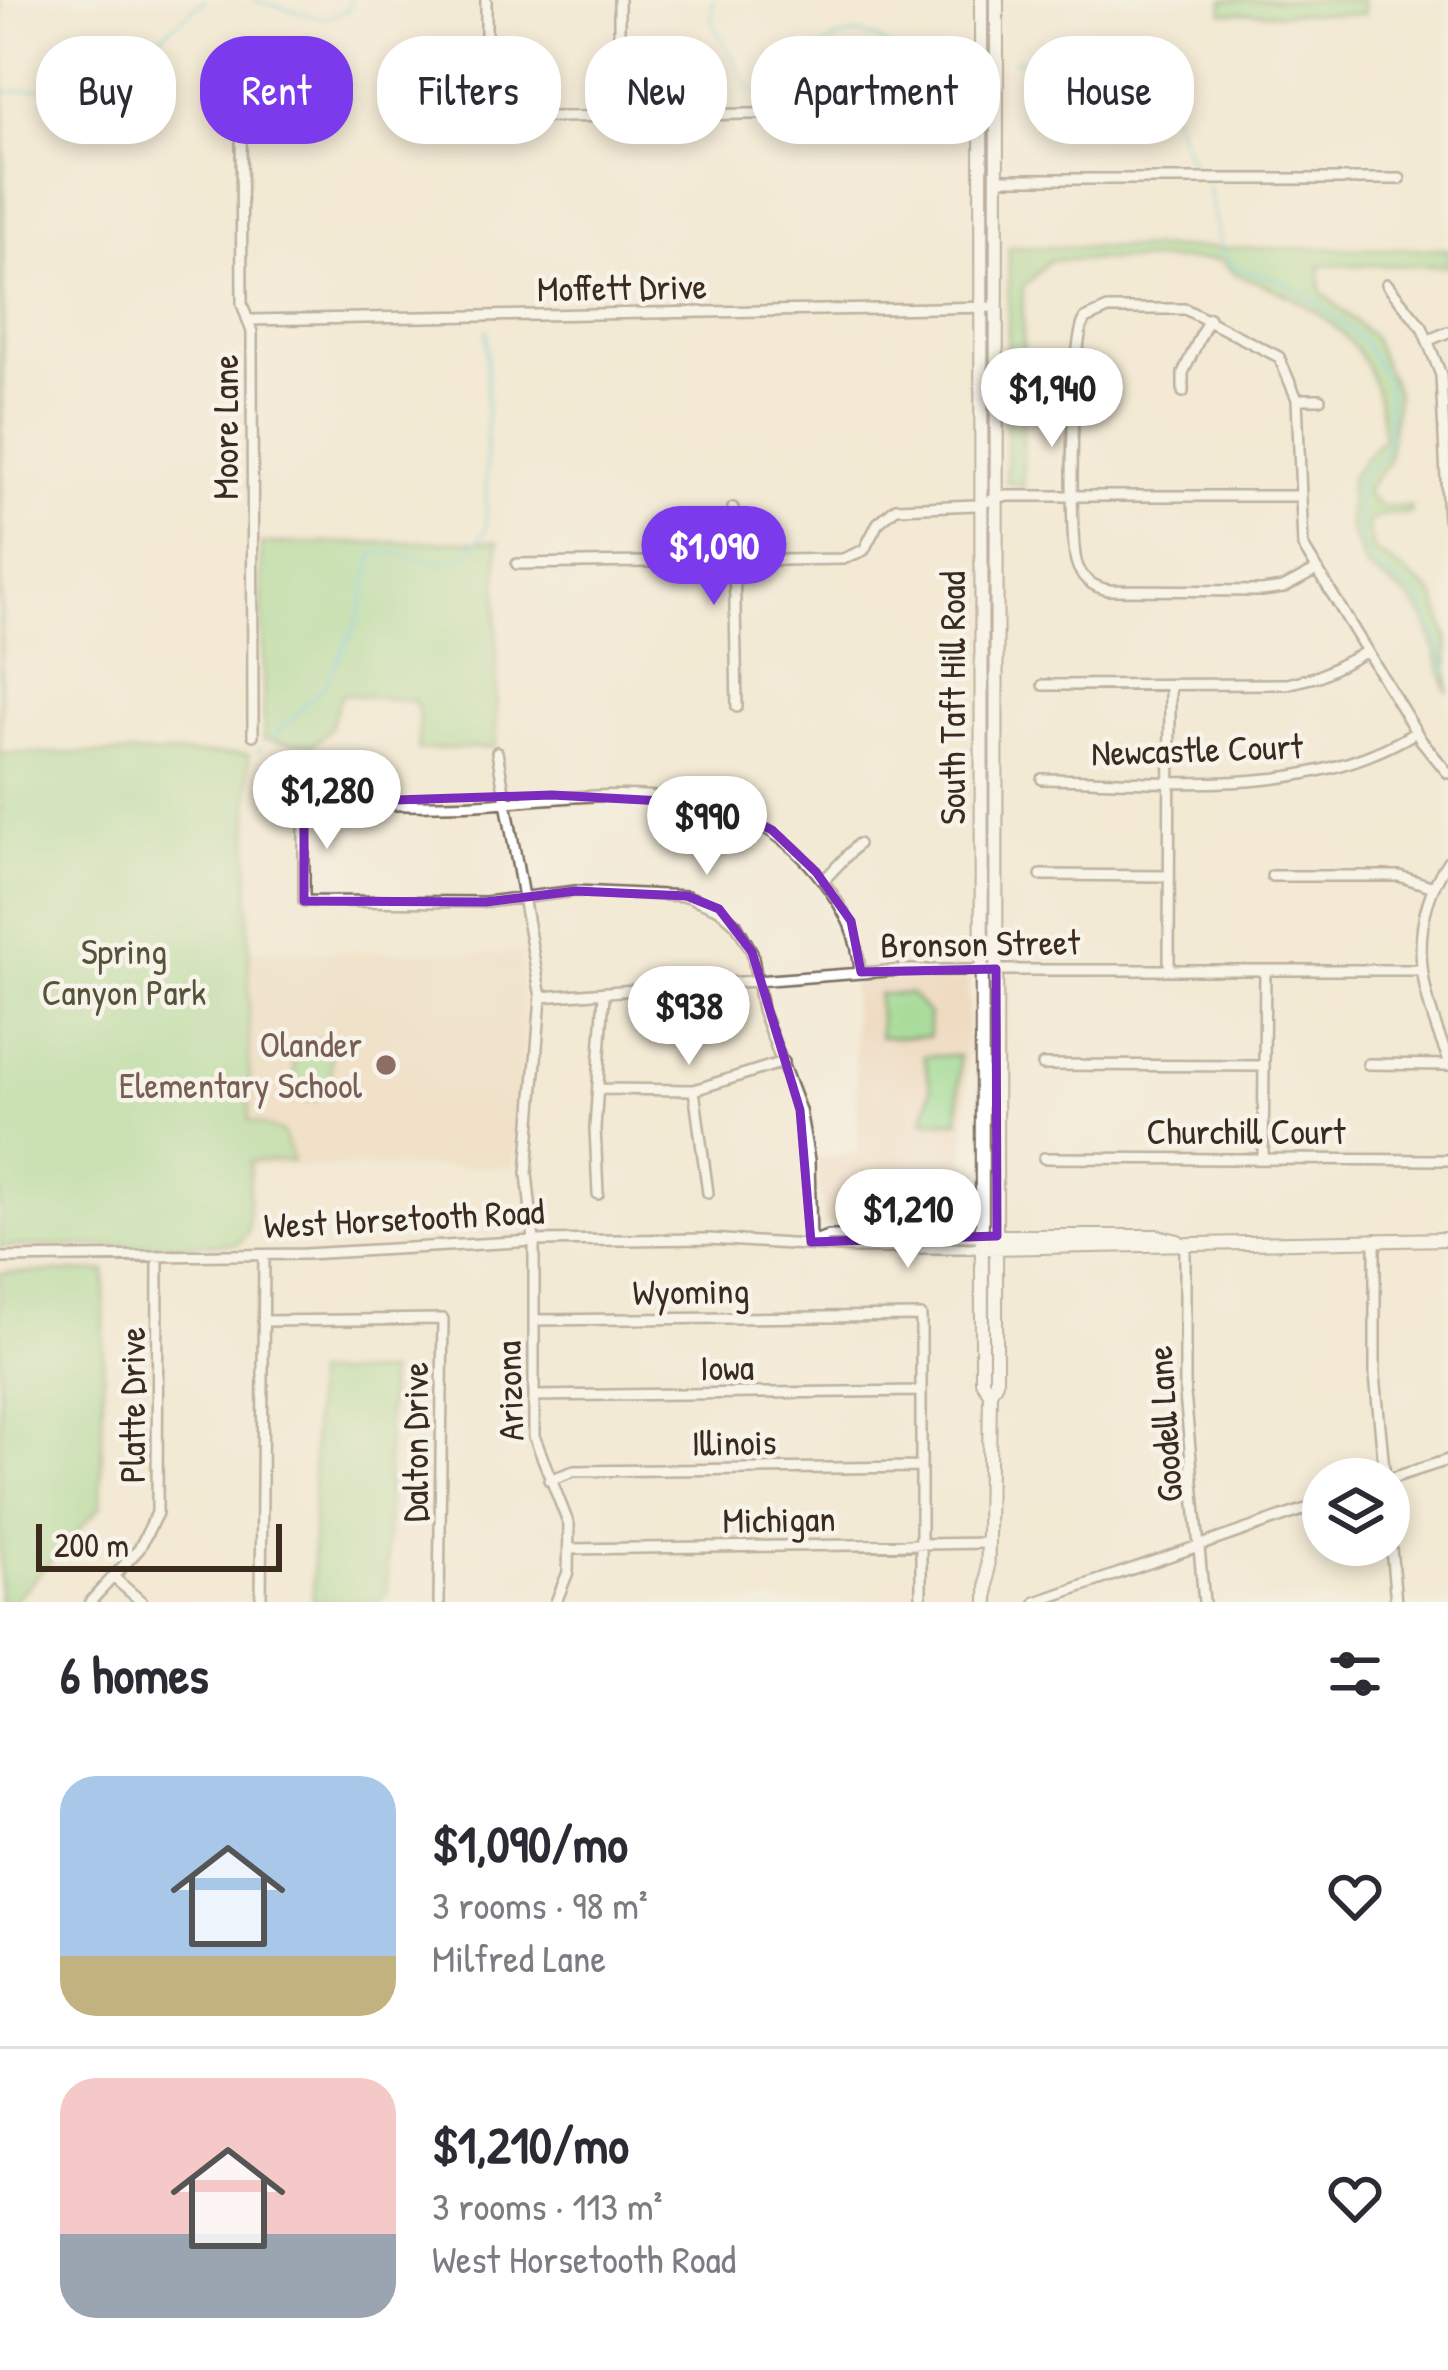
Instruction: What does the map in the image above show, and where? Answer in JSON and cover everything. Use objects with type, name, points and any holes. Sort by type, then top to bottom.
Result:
[{"type":"main road","name":"South Taft Hill Road","points":[[981,0],[983,36]]},
{"type":"main road","name":"South Taft Hill Road","points":[[994,36],[997,0]]},
{"type":"main road","name":"South Taft Hill Road","points":[[987,1602],[989,1393],[996,1382],[989,1242],[996,497],[988,144]]},
{"type":"main road","name":"South Taft Hill Road","points":[[989,969],[982,503],[996,179],[992,144]]},
{"type":"main road","name":"West Horsetooth Road","points":[[989,1242],[1158,1248],[1185,1243],[1448,1239]]},
{"type":"street","points":[[486,0],[486,100],[492,115],[585,116]]},
{"type":"street","points":[[619,0],[619,36]]},
{"type":"street","name":"Moore Lane","points":[[241,144],[253,735]]},
{"type":"street","points":[[996,179],[1400,179]]},
{"type":"street","points":[[1387,284],[1429,340],[1444,394],[1446,514],[1428,510]]},
{"type":"street","name":"Moffett Drive","points":[[248,320],[989,307]]},
{"type":"street","points":[[1315,571],[1283,588],[1262,591],[1109,590],[1082,584],[1076,557],[1075,344],[1085,319],[1108,309],[1185,309],[1274,353],[1292,376],[1298,399],[1299,531],[1315,571],[1416,732],[1448,773]]},
{"type":"street","points":[[1074,311],[1085,319]]},
{"type":"street","points":[[1183,392],[1183,373],[1209,318]]},
{"type":"street","points":[[1429,340],[1448,332]]},
{"type":"street","points":[[1298,399],[1320,399]]},
{"type":"street","points":[[517,564],[850,558],[865,550],[884,516],[896,508],[982,503],[996,497],[1298,496]]},
{"type":"street","points":[[734,508],[737,707]]},
{"type":"street","points":[[1043,685],[1287,684],[1319,676],[1366,652]]},
{"type":"street","points":[[1169,969],[1170,686]]},
{"type":"street","name":"Newcastle Court","points":[[1042,779],[1310,776],[1359,762],[1416,732]]},
{"type":"street","name":"Arizona","points":[[496,752],[501,800],[541,997],[527,1173],[534,1241],[536,1447],[566,1514],[569,1549],[556,1602]]},
{"type":"street","points":[[811,1242],[808,1148],[742,932],[719,909],[698,899],[576,891],[524,900],[304,902],[304,803],[616,796],[718,804],[772,830],[823,881],[851,921],[860,972]]},
{"type":"street","points":[[823,881],[858,844]]},
{"type":"street","points":[[1368,1064],[1448,1062],[1420,970],[1421,926],[1448,861]]},
{"type":"street","points":[[1041,875],[1169,876]]},
{"type":"street","points":[[1272,876],[1400,876],[1434,887]]},
{"type":"street","points":[[1263,1158],[1264,970]]},
{"type":"street","name":"Bronson Street","points":[[541,997],[860,972],[1420,970]]},
{"type":"street","points":[[598,1194],[604,995]]},
{"type":"street","points":[[599,1089],[694,1090],[782,1062]]},
{"type":"street","points":[[1043,1065],[1264,1066]]},
{"type":"street","points":[[694,1090],[708,1192]]},
{"type":"street","name":"Churchill Court","points":[[1044,1158],[1448,1160]]},
{"type":"street","name":"West Horsetooth Road","points":[[0,1258],[263,1255],[534,1241],[811,1242],[828,1236],[989,1242]]},
{"type":"street","points":[[1375,1239],[1376,1375],[1385,1458]]},
{"type":"street","name":"Goodell Lane","points":[[1185,1243],[1185,1394],[1204,1602]]},
{"type":"street","points":[[261,1602],[263,1255]]},
{"type":"street","name":"Platte Drive","points":[[90,1602],[144,1541],[159,1498],[158,1256]]},
{"type":"street","name":"Wyoming","points":[[534,1320],[921,1316],[921,1391]]},
{"type":"street","name":"Dalton Drive","points":[[263,1321],[443,1319],[439,1602]]},
{"type":"street","points":[[921,1391],[921,1602]]},
{"type":"street","name":"Iowa","points":[[534,1396],[921,1391]]},
{"type":"street","points":[[1410,1472],[1448,1460]]},
{"type":"street","name":"Illinois","points":[[549,1480],[574,1471],[921,1467]]},
{"type":"street","points":[[1036,1602],[1302,1510]]},
{"type":"street","name":"Michigan","points":[[569,1549],[989,1543]]},
{"type":"street","points":[[1393,1566],[1396,1602]]},
{"type":"street","points":[[113,1577],[142,1602]]},
{"type":"highlighted area","points":[[552,795],[718,804],[772,830],[816,872],[851,921],[861,972],[996,969],[997,1236],[811,1242],[800,1110],[752,952],[719,909],[687,896],[576,891],[486,902],[304,901],[304,803]]},
{"type":"shaded area","name":"Olander Elementary School","points":[[249,950],[520,953],[525,1029],[513,1167],[249,1166]]},
{"type":"shaded area","points":[[969,979],[964,1223],[823,1225],[818,1158],[859,1153],[852,980]]},
{"type":"green space","points":[[0,0],[5,94],[0,753]]},
{"type":"green space","points":[[1223,0],[1363,0],[1364,15],[1223,13]]},
{"type":"green space","points":[[1009,247],[1448,249],[1448,266],[1320,265],[1321,291],[1372,337],[1397,393],[1388,462],[1365,492],[1381,506],[1410,507],[1410,514],[1383,515],[1367,523],[1373,549],[1434,594],[1448,639],[1448,693],[1426,620],[1410,599],[1366,568],[1349,527],[1350,477],[1383,437],[1373,383],[1349,341],[1311,309],[1238,275],[1221,260],[1050,260],[1023,288],[1023,487],[1006,482]]},
{"type":"green space","points":[[498,541],[496,747],[418,750],[419,714],[414,701],[342,694],[330,729],[313,745],[264,740],[261,544]]},
{"type":"green space","name":"Spring Canyon Park","points":[[0,753],[249,754],[249,1121],[282,1132],[293,1161],[250,1161],[248,1232],[238,1244],[0,1247]]},
{"type":"green space","points":[[878,994],[911,994],[929,1015],[929,1037],[880,1037]]},
{"type":"green space","points":[[294,1040],[331,1040],[331,1089],[316,1100],[294,1100]]},
{"type":"green space","points":[[924,1056],[959,1056],[959,1121],[924,1121],[931,1089]]},
{"type":"green space","points":[[105,1271],[101,1506],[13,1602],[0,1602],[0,1273]]},
{"type":"green space","points":[[388,1373],[387,1593],[378,1602],[313,1602],[313,1374]]},
{"type":"waterway","points":[[0,93],[90,82],[114,55],[162,35],[204,0]]},
{"type":"waterway","points":[[254,0],[323,19],[347,10],[350,0]]},
{"type":"waterway","points":[[713,0],[712,22],[751,90]]},
{"type":"waterway","points":[[849,36],[867,36]]},
{"type":"waterway","points":[[1013,60],[1101,61],[1139,74],[1168,106],[1196,167]]},
{"type":"waterway","points":[[1207,185],[1222,252],[1236,268],[1279,280],[1322,306],[1363,342],[1387,382],[1390,435],[1383,455],[1361,476],[1356,490],[1362,547],[1382,574],[1420,597],[1448,671]]},
{"type":"waterway","points":[[269,741],[326,684],[359,617],[374,554],[441,562],[471,548],[486,529],[487,330]]},
{"type":"waterway","points":[[257,753],[261,748]]},
{"type":"place","name":"Olander Elementary School","points":[[386,1065]]}]
